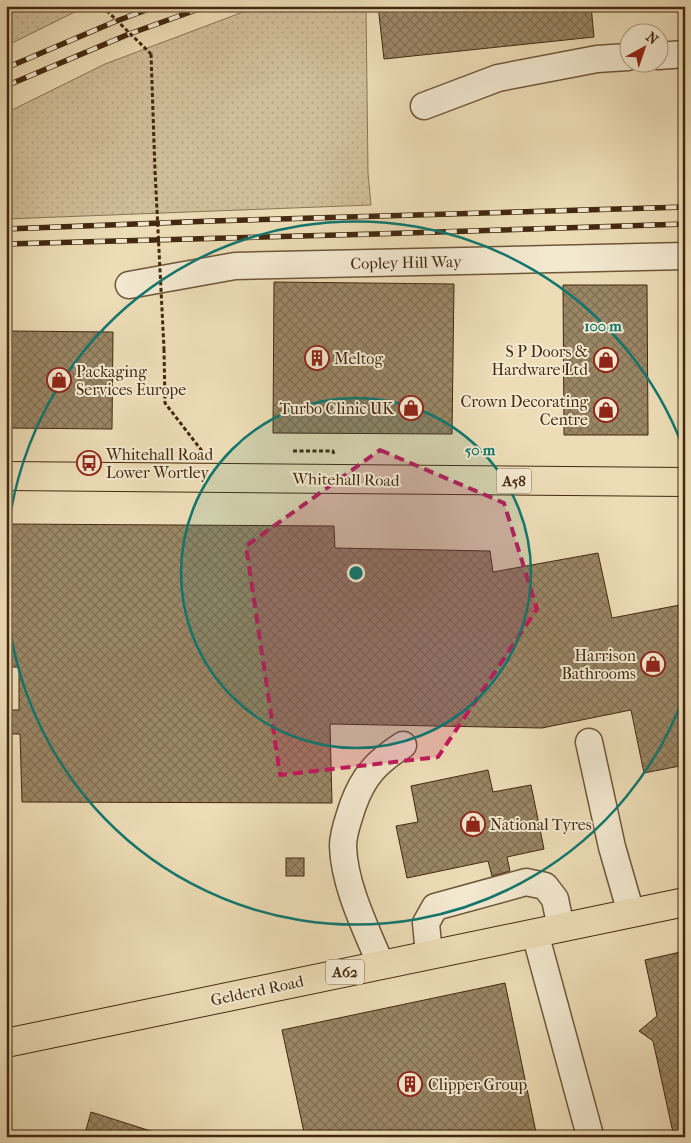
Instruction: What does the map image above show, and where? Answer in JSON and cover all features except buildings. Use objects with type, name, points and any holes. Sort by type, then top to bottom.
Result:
[{"type":"main road","name":"Whitehall Road","points":[[6,476],[685,482]]},
{"type":"main road","name":"Gelderd Road","points":[[6,1042],[685,902]]},
{"type":"street","points":[[668,55],[685,54]]},
{"type":"street","points":[[424,106],[498,78],[597,59],[618,58]]},
{"type":"street","name":"Copley Hill Way","points":[[129,285],[235,266],[685,256]]},
{"type":"street","points":[[588,742],[612,847],[632,913]]},
{"type":"street","points":[[381,965],[350,884],[343,845],[346,827],[357,795],[367,776],[384,758],[403,745]]},
{"type":"street","points":[[429,955],[426,923],[435,907],[526,882],[545,886],[555,899],[562,928]]},
{"type":"street","points":[[535,933],[589,1132]]},
{"type":"path","points":[[102,6],[151,54],[166,403],[202,451],[211,451]]},
{"type":"path","points":[[286,451],[333,451],[344,479]]},
{"type":"highlighted area","points":[[380,450],[504,503],[537,609],[438,757],[280,775],[246,546]]},
{"type":"shaded area","points":[[6,6],[87,6],[6,46]]},
{"type":"shaded area","points":[[259,6],[366,6],[368,173],[371,205],[6,219],[6,113],[105,64]]},
{"type":"railway","points":[[6,68],[114,22],[157,6]]},
{"type":"railway","points":[[6,86],[129,34],[207,6]]},
{"type":"railway","points":[[6,229],[685,207]]},
{"type":"railway","points":[[6,244],[685,224]]},
{"type":"place","name":"Meltog","points":[[317,358]]},
{"type":"place","name":"S P Doors & Hardware Ltd","points":[[606,360]]},
{"type":"place","name":"Packaging Services Europe","points":[[59,380]]},
{"type":"place","name":"Turbo Clinic UK","points":[[411,408]]},
{"type":"place","name":"Crown Decorating Centre","points":[[606,410]]},
{"type":"place","name":"Whitehall Road Lower Wortley","points":[[89,463]]},
{"type":"place","name":"Harrison Bathrooms","points":[[653,664]]},
{"type":"place","name":"National Tyres","points":[[473,824]]},
{"type":"place","name":"Clipper Group","points":[[410,1084]]}]
